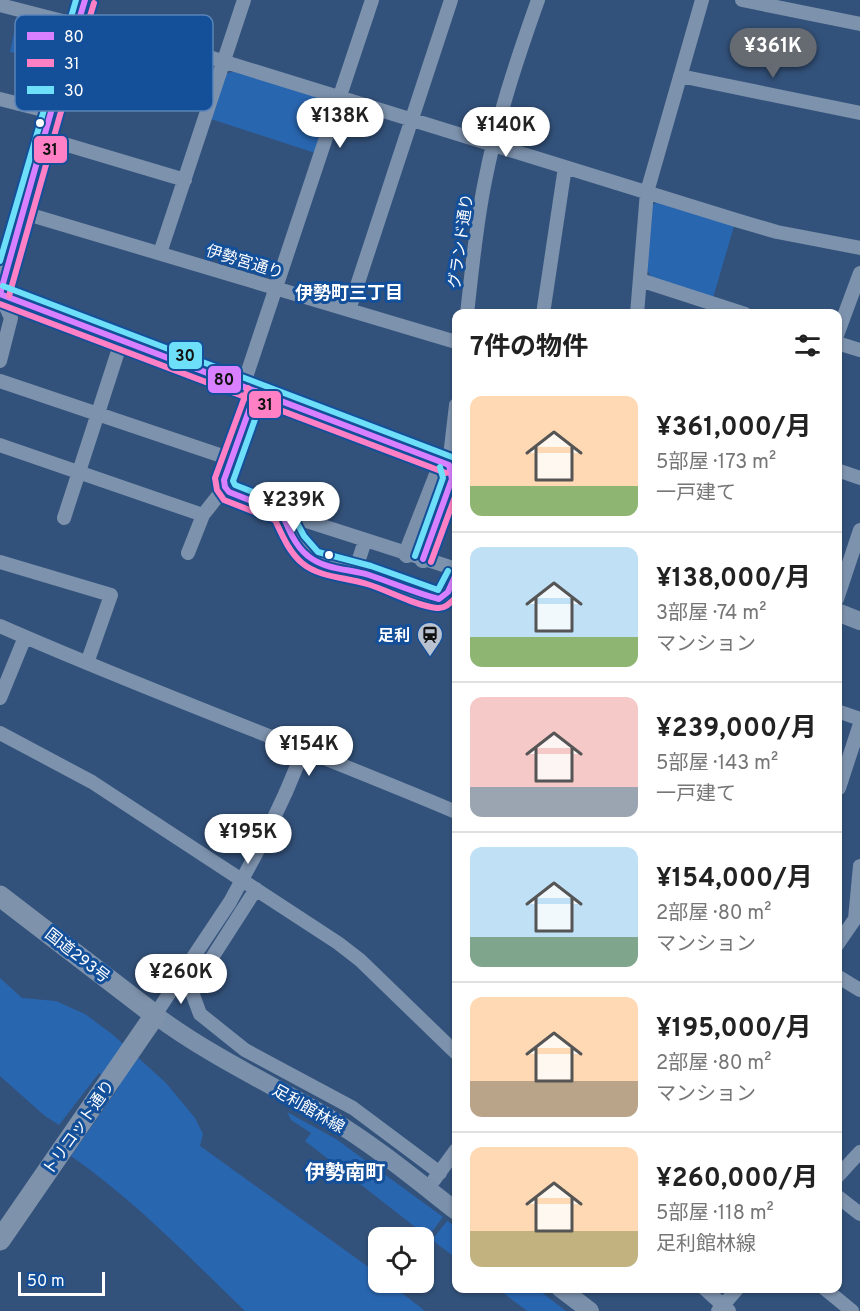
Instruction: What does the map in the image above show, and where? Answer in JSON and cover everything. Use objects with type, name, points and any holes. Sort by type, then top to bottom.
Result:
[{"type":"highway","points":[[0,294],[51,112]]},
{"type":"highway","name":"国道293号","points":[[0,896],[150,1024]]},
{"type":"highway","name":"トリコット通り","points":[[0,1239],[150,1024]]},
{"type":"main road","points":[[0,294],[452,466]]},
{"type":"main road","points":[[415,556],[452,479]]},
{"type":"main road","points":[[842,614],[860,621]]},
{"type":"main road","name":"足利館林線","points":[[150,1024],[214,1055],[332,1120],[452,1207]]},
{"type":"main road","points":[[567,1293],[590,1311]]},
{"type":"street","points":[[213,95],[244,0]]},
{"type":"street","points":[[372,0],[277,288],[224,480],[225,487],[236,496],[452,568]]},
{"type":"street","points":[[349,310],[452,0]]},
{"type":"street","name":"グランド通り","points":[[468,309],[478,214],[493,145],[514,69],[538,0]]},
{"type":"street","points":[[637,309],[647,192],[702,0]]},
{"type":"street","points":[[742,0],[780,4],[860,24]]},
{"type":"street","points":[[0,5],[81,14]]},
{"type":"street","points":[[213,57],[412,121],[777,232],[860,248]]},
{"type":"street","points":[[680,76],[860,113]]},
{"type":"street","points":[[0,99],[15,103]]},
{"type":"street","points":[[47,111],[51,112]]},
{"type":"street","points":[[160,253],[208,111]]},
{"type":"street","points":[[44,138],[185,180]]},
{"type":"street","points":[[544,309],[565,167]]},
{"type":"street","name":"伊勢宮通り","points":[[24,213],[452,341]]},
{"type":"street","points":[[842,322],[860,273]]},
{"type":"street","points":[[640,280],[730,309]]},
{"type":"street","points":[[0,294],[11,318],[0,361]]},
{"type":"street","points":[[64,518],[122,339]]},
{"type":"street","points":[[842,345],[860,350]]},
{"type":"street","points":[[0,381],[231,459]]},
{"type":"street","points":[[0,445],[203,515]]},
{"type":"street","points":[[842,472],[860,478]]},
{"type":"street","points":[[188,553],[203,515],[225,487]]},
{"type":"street","points":[[282,513],[291,533],[310,558],[438,599],[445,597],[452,584]]},
{"type":"street","points":[[842,584],[860,530]]},
{"type":"street","points":[[355,571],[366,540]]},
{"type":"street","points":[[0,562],[111,595],[87,663]]},
{"type":"street","points":[[0,626],[260,734],[304,749],[452,810]]},
{"type":"street","points":[[0,698],[25,637]]},
{"type":"street","points":[[842,713],[860,719]]},
{"type":"street","points":[[842,779],[860,724]]},
{"type":"street","points":[[0,733],[92,782],[360,960],[452,1049]]},
{"type":"street","points":[[150,1024],[230,902],[264,839],[304,749]]},
{"type":"street","points":[[842,938],[855,919],[860,866]]},
{"type":"street","points":[[256,889],[195,984],[193,996],[200,1014],[245,1050],[353,1108],[440,1173]]},
{"type":"street","points":[[842,979],[860,990]]},
{"type":"street","points":[[842,1172],[860,1152]]},
{"type":"street","points":[[428,1190],[452,1156]]},
{"type":"street","points":[[842,1200],[860,1214]]},
{"type":"street","points":[[709,1293],[723,1309],[734,1293]]},
{"type":"street","points":[[830,1293],[852,1311]]},
{"type":"shaded area","points":[[15,28],[15,53],[10,52]]},
{"type":"shaded area","points":[[234,71],[327,100],[329,110],[315,153],[211,119],[226,74]]},
{"type":"shaded area","points":[[657,202],[734,226],[713,298],[653,280],[647,270],[651,206]]},
{"type":"shaded area","points":[[0,978],[22,998],[56,1001],[85,1014],[112,1034],[166,1083],[195,1118],[203,1134],[200,1146],[368,1267],[368,1293],[402,1293],[425,1311],[245,1311],[139,1211],[95,1173],[71,1156],[119,1087],[99,1073],[59,1125],[45,1116],[0,1076]]},
{"type":"shaded area","points":[[287,1112],[336,1139],[443,1217],[434,1229],[434,1227],[415,1227],[305,1141],[311,1133],[291,1120]]},
{"type":"shaded area","points":[[447,1221],[452,1224],[452,1255],[434,1242],[434,1237]]},
{"type":"shaded area","points":[[503,1293],[542,1293],[566,1311],[527,1311]]},
{"type":"transit line","name":"30","points":[[72,15],[76,0]]},
{"type":"transit line","name":"80","points":[[80,15],[85,0]]},
{"type":"transit line","name":"31","points":[[90,15],[94,3]]},
{"type":"transit line","name":"30","points":[[0,261],[44,111]]},
{"type":"transit line","name":"80","points":[[0,294],[51,111]]},
{"type":"transit line","name":"31","points":[[9,296],[61,111]]},
{"type":"transit line","name":"30","points":[[3,286],[452,457]]},
{"type":"transit line","name":"80","points":[[0,294],[449,465]]},
{"type":"transit line","name":"31","points":[[0,304],[446,473]]},
{"type":"transit line","name":"31","points":[[248,388],[215,478],[217,490],[224,500],[275,520],[293,554],[317,572],[367,584],[410,601],[437,608],[443,608],[452,601]]},
{"type":"transit line","name":"80","points":[[256,391],[224,480],[229,492],[282,513],[299,547],[308,556],[322,564],[369,575],[439,599],[448,592],[452,583]]},
{"type":"transit line","name":"30","points":[[264,394],[233,481],[235,485],[288,506],[304,536],[318,552],[371,566],[438,590],[448,571]]},
{"type":"transit line","name":"80","points":[[423,559],[452,479],[449,465]]},
{"type":"transit line","name":"30","points":[[415,556],[443,478],[440,467]]},
{"type":"transit line","name":"31","points":[[431,562],[452,505]]},
{"type":"place","name":"足利","points":[[430,658]]},
{"type":"district","name":"伊勢町三丁目","points":[[349,293]]},
{"type":"district","name":"伊勢南町","points":[[345,1172]]}]
